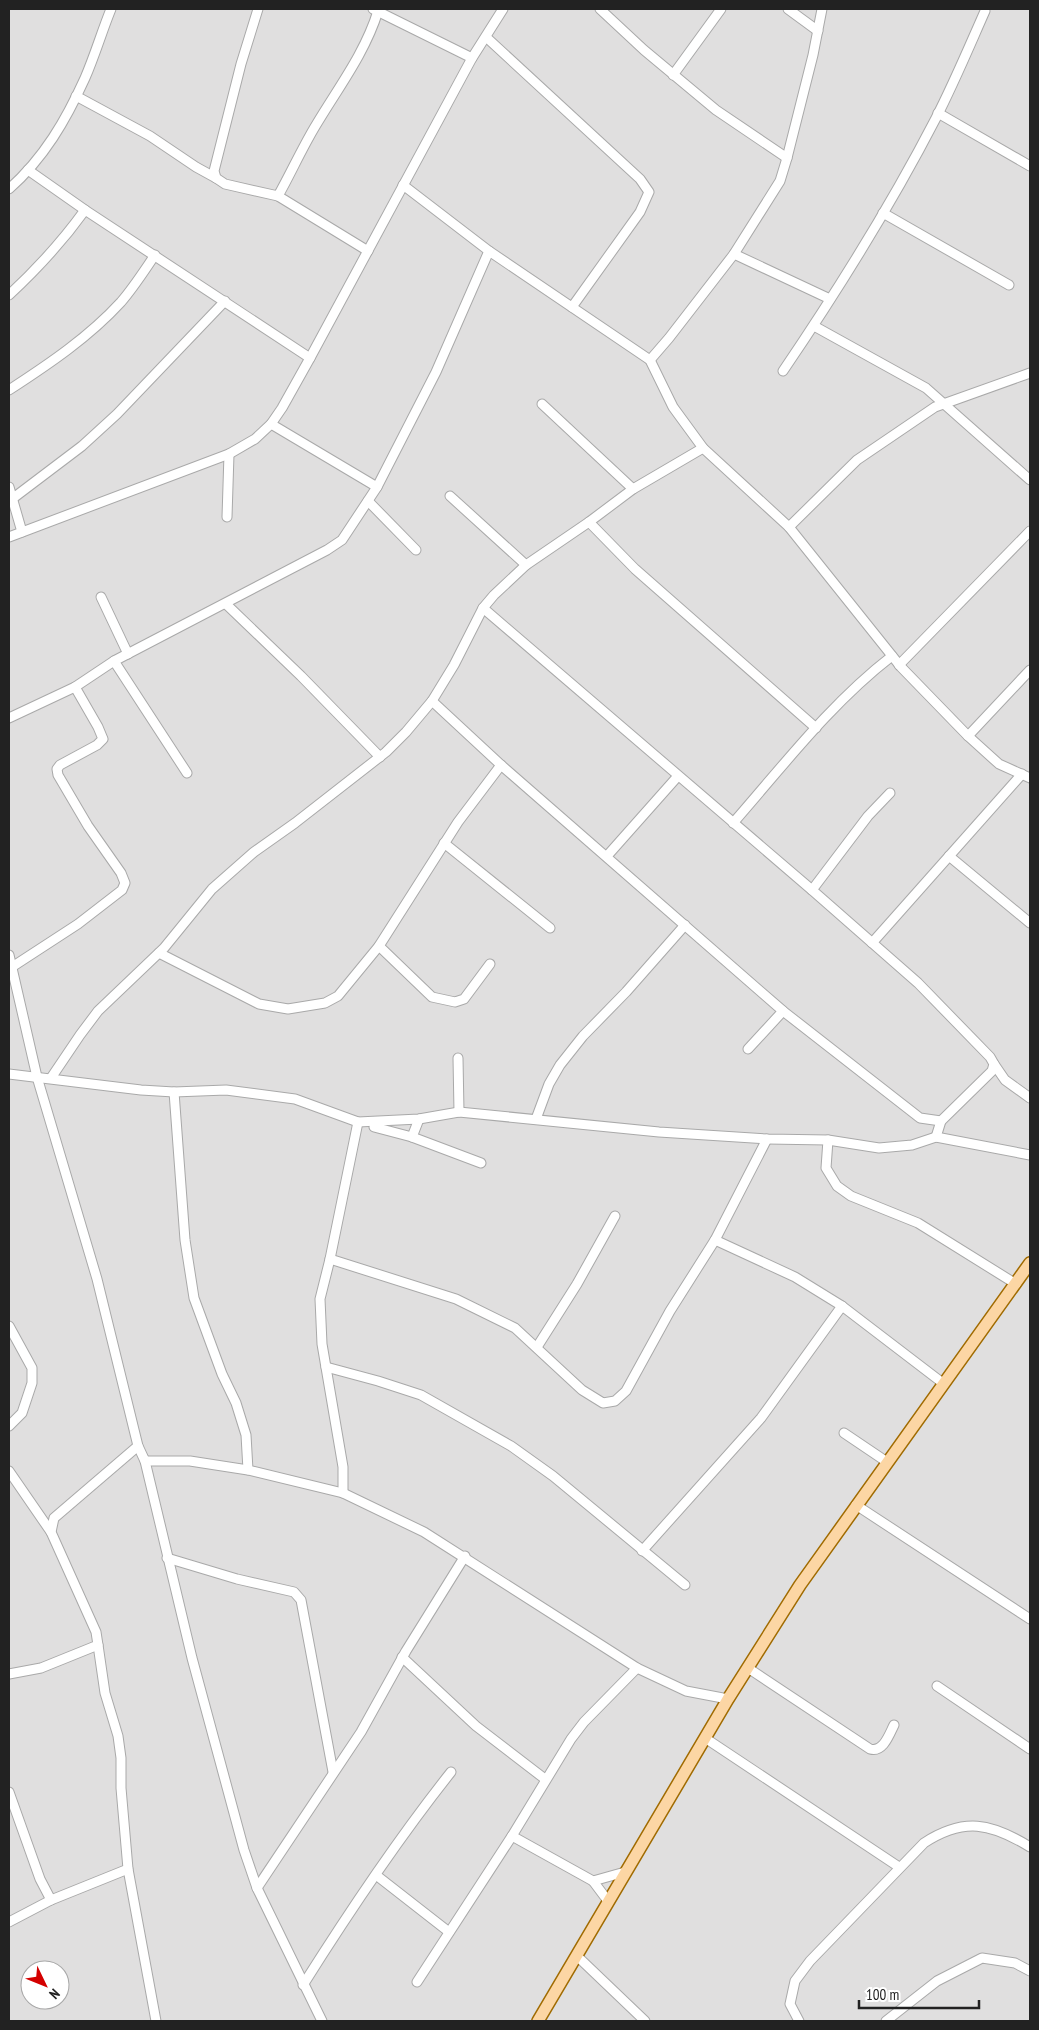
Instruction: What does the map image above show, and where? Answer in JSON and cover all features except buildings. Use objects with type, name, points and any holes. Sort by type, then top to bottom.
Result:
[{"type":"main road","points":[[538,2021],[728,1699],[800,1585],[1030,1263]]},
{"type":"street","points":[[9,189],[49,145],[86,77],[111,9]]},
{"type":"street","points":[[216,178],[214,171],[241,64],[258,9]]},
{"type":"street","points":[[9,537],[229,454],[255,439],[271,424],[310,358],[472,58],[503,9]]},
{"type":"street","points":[[600,9],[644,50],[716,110],[787,158]]},
{"type":"street","points":[[673,75],[721,9]]},
{"type":"street","points":[[788,9],[818,31]]},
{"type":"street","points":[[650,360],[670,338],[734,254],[780,181],[822,9]]},
{"type":"street","points":[[278,196],[314,127],[362,51],[371,33],[376,10],[472,58]]},
{"type":"street","points":[[783,371],[814,326],[883,213],[938,113],[985,11]]},
{"type":"street","points":[[486,36],[640,179],[650,192],[640,212],[572,307]]},
{"type":"street","points":[[76,96],[150,136],[196,168],[225,184],[278,196],[368,251]]},
{"type":"street","points":[[938,113],[1030,166]]},
{"type":"street","points":[[28,170],[85,210],[310,358]]},
{"type":"street","points":[[403,186],[489,251],[650,360],[674,408],[703,448],[789,527],[892,656],[968,736],[999,764],[1026,776],[950,856],[872,943]]},
{"type":"street","points":[[9,295],[39,267],[85,210]]},
{"type":"street","points":[[883,213],[1009,285]]},
{"type":"street","points":[[9,718],[75,687],[114,661],[226,604],[327,550],[342,540],[376,487],[436,372],[489,251]]},
{"type":"street","points":[[734,254],[830,300]]},
{"type":"street","points":[[9,390],[79,342],[103,320],[121,301],[155,255]]},
{"type":"street","points":[[12,498],[82,446],[117,414],[225,301]]},
{"type":"street","points":[[814,326],[926,388],[1030,480]]},
{"type":"street","points":[[789,527],[857,460],[935,407],[1030,373]]},
{"type":"street","points":[[542,404],[633,489]]},
{"type":"street","points":[[271,424],[376,487]]},
{"type":"street","points":[[52,1078],[98,1011],[159,953],[212,890],[254,852],[295,823],[380,757],[406,732],[432,701],[454,665],[483,608],[494,595],[526,565],[633,489],[703,448]]},
{"type":"street","points":[[227,517],[229,454]]},
{"type":"street","points":[[9,487],[22,532]]},
{"type":"street","points":[[450,496],[526,565]]},
{"type":"street","points":[[368,501],[416,550]]},
{"type":"street","points":[[589,522],[635,569],[816,728]]},
{"type":"street","points":[[899,664],[1030,531]]},
{"type":"street","points":[[101,597],[128,654]]},
{"type":"street","points":[[226,604],[301,676],[380,757]]},
{"type":"street","points":[[483,608],[918,983],[990,1057],[1005,1080],[1030,1098]]},
{"type":"street","points":[[733,823],[816,728],[857,686],[892,656]]},
{"type":"street","points":[[114,661],[187,773]]},
{"type":"street","points":[[968,736],[1030,670]]},
{"type":"street","points":[[12,967],[78,924],[122,890],[125,883],[121,873],[88,826],[58,775],[57,768],[60,765],[97,745],[103,739],[75,687]]},
{"type":"street","points":[[432,701],[502,765],[783,1010],[920,1118],[940,1121]]},
{"type":"street","points":[[159,953],[259,1004],[288,1010],[325,1003],[338,996],[379,946],[458,822],[502,765]]},
{"type":"street","points":[[607,856],[678,776]]},
{"type":"street","points":[[812,890],[868,816],[890,793]]},
{"type":"street","points":[[444,843],[550,928]]},
{"type":"street","points":[[950,856],[1030,923]]},
{"type":"street","points":[[536,1119],[549,1084],[560,1065],[583,1036],[626,992],[685,925]]},
{"type":"street","points":[[379,946],[432,996],[454,1002],[464,999],[490,964]]},
{"type":"street","points":[[9,955],[37,1077],[96,1279],[138,1446],[144,1461],[220,1767],[244,1850],[257,1888],[322,2021]]},
{"type":"street","points":[[748,1049],[783,1010]]},
{"type":"street","points":[[458,1058],[459,1112]]},
{"type":"street","points":[[936,1138],[940,1121],[992,1071],[994,1064]]},
{"type":"street","points":[[9,1074],[141,1090],[174,1092],[226,1090],[295,1099],[358,1122],[419,1119],[459,1112],[659,1132],[767,1139],[828,1140],[880,1148],[912,1145],[936,1138],[1030,1155]]},
{"type":"street","points":[[174,1092],[186,1240],[194,1298],[222,1374],[236,1403],[246,1435],[248,1470]]},
{"type":"street","points":[[412,1138],[419,1119]]},
{"type":"street","points":[[343,1493],[343,1467],[322,1344],[320,1299],[358,1122]]},
{"type":"street","points":[[374,1127],[412,1138],[481,1163]]},
{"type":"street","points":[[330,1259],[456,1299],[515,1328],[582,1390],[603,1403],[616,1401],[626,1391],[670,1311],[715,1240],[767,1139]]},
{"type":"street","points":[[828,1140],[826,1168],[837,1186],[851,1196],[918,1223],[1016,1284]]},
{"type":"street","points":[[537,1347],[577,1284],[615,1216]]},
{"type":"street","points":[[715,1240],[795,1277],[842,1306],[944,1384]]},
{"type":"street","points":[[642,1551],[760,1418],[842,1306]]},
{"type":"street","points":[[9,1326],[32,1368],[32,1383],[22,1413],[9,1426]]},
{"type":"street","points":[[326,1367],[421,1395],[511,1446],[553,1476],[685,1585]]},
{"type":"street","points":[[844,1433],[887,1462]]},
{"type":"street","points":[[51,1532],[54,1518],[138,1446]]},
{"type":"street","points":[[144,1461],[190,1461],[248,1470],[343,1493],[424,1532],[465,1556],[637,1668],[686,1691],[728,1699]]},
{"type":"street","points":[[9,1471],[51,1532],[96,1632],[105,1693],[118,1736],[122,1758],[121,1788],[128,1868],[156,2021]]},
{"type":"street","points":[[856,1505],[1030,1619]]},
{"type":"street","points":[[257,1888],[361,1732],[402,1657],[465,1556]]},
{"type":"street","points":[[167,1558],[237,1579],[294,1592],[301,1600],[333,1772]]},
{"type":"street","points":[[9,1674],[41,1668],[98,1645]]},
{"type":"street","points":[[402,1657],[476,1726],[545,1779]]},
{"type":"street","points":[[418,1982],[512,1836],[571,1739],[584,1722],[637,1668]]},
{"type":"street","points":[[748,1668],[873,1750],[880,1748],[894,1725]]},
{"type":"street","points":[[937,1686],[1030,1750]]},
{"type":"street","points":[[705,1738],[899,1867]]},
{"type":"street","points":[[303,1984],[414,1818],[451,1772]]},
{"type":"street","points":[[9,1792],[40,1879],[51,1900]]},
{"type":"street","points":[[800,2021],[790,2004],[795,1981],[810,1961],[924,1843],[941,1832],[964,1826],[990,1826],[1030,1847]]},
{"type":"street","points":[[512,1836],[593,1881],[608,1901]]},
{"type":"street","points":[[9,1922],[51,1900],[128,1868]]},
{"type":"street","points":[[593,1881],[625,1872]]},
{"type":"street","points":[[376,1875],[449,1932]]},
{"type":"street","points":[[577,1956],[643,2020]]},
{"type":"street","points":[[886,2021],[937,1981],[982,1958],[1015,1963],[1030,1971]]},
{"type":"shaded area","points":[[9,9],[1030,9],[1030,2021],[9,2021]]}]
